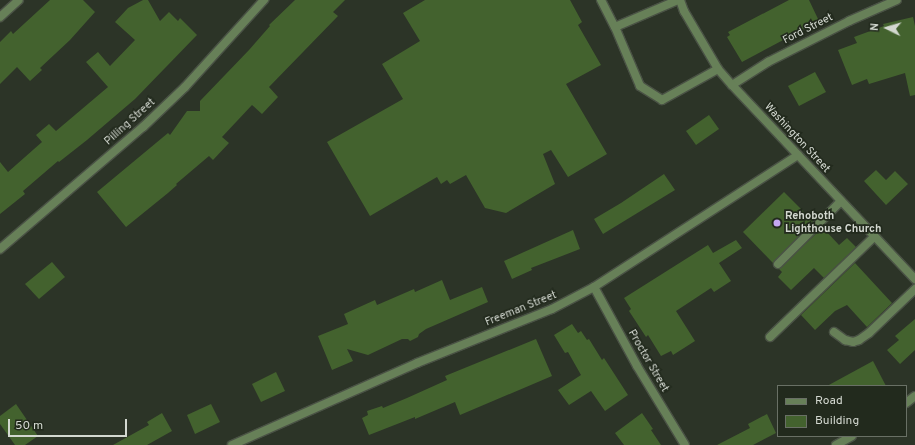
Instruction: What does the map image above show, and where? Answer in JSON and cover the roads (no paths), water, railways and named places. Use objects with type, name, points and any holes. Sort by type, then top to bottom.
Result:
[{"type":"street","points":[[0,17],[19,0]]},
{"type":"street","name":"Pilling Street","points":[[0,249],[143,127],[185,87],[264,0]]},
{"type":"street","points":[[601,0],[615,27],[640,86],[662,100],[718,69]]},
{"type":"street","points":[[615,27],[679,0]]},
{"type":"street","name":"Washington Street","points":[[679,0],[718,69],[915,279]]},
{"type":"street","name":"Ford Street","points":[[732,85],[768,62],[849,21],[897,0]]},
{"type":"street","name":"Freeman Street","points":[[232,445],[410,366],[552,309],[594,288],[798,155]]},
{"type":"street","points":[[778,264],[841,201]]},
{"type":"street","points":[[770,337],[874,237]]},
{"type":"street","name":"Proctor Street","points":[[594,288],[637,366],[685,445]]},
{"type":"street","points":[[834,332],[845,340],[853,342],[858,340],[869,333],[915,289]]},
{"type":"street","points":[[907,402],[915,396]]},
{"type":"street","points":[[836,445],[850,437]]},
{"type":"place","name":"Rehoboth Lighthouse Church","points":[[777,223]]}]
